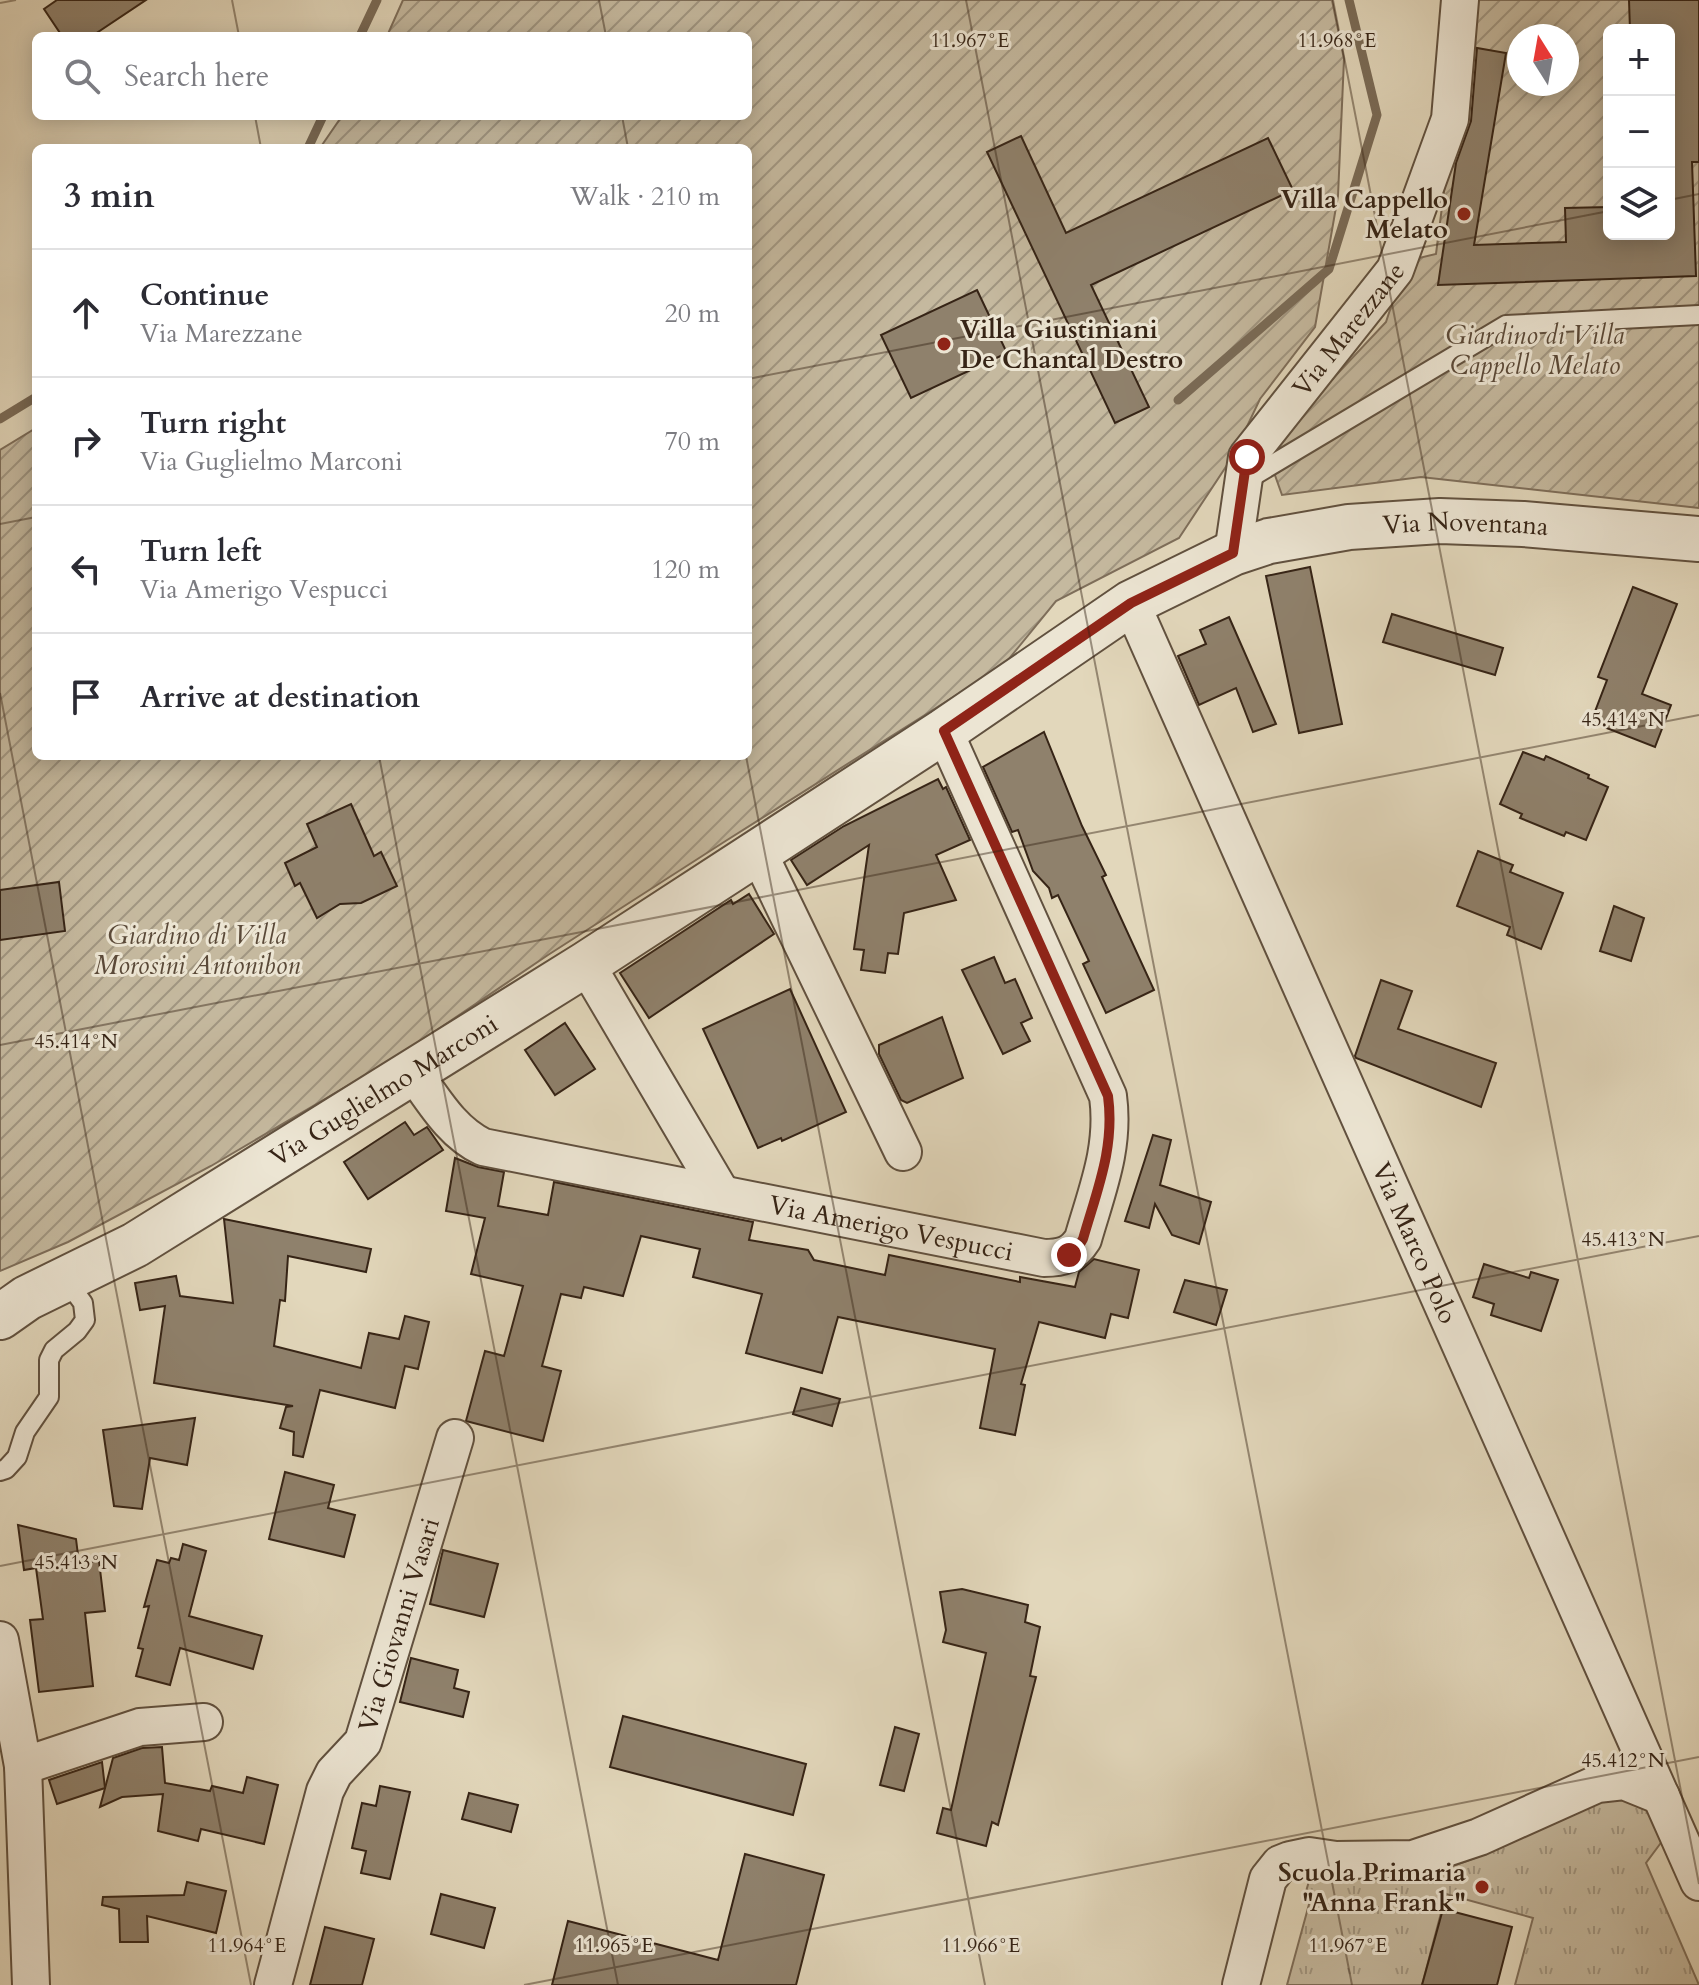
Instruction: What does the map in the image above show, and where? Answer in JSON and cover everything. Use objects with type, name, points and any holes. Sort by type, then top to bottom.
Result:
[{"type":"street","name":"Via Marezzane","points":[[1233,553],[1247,457],[1395,270],[1450,119],[1460,0]]},
{"type":"street","name":"Via Noventana","points":[[1233,553],[1269,541],[1349,527],[1440,521],[1523,524],[1699,539]]},
{"type":"street","name":"Via Guglielmo Marconi","points":[[0,1317],[27,1298],[135,1245],[586,964],[944,731],[1131,603],[1233,553]]},
{"type":"street","name":"Via Marco Polo","points":[[1131,603],[1699,1882]]},
{"type":"street","name":"Via Amerigo Vespucci","points":[[413,1072],[452,1125],[468,1140],[483,1147],[1044,1258],[1069,1255],[1083,1239],[1108,1152],[1111,1132],[1108,1096],[944,731]]},
{"type":"street","points":[[758,852],[903,1152]]},
{"type":"street","points":[[586,964],[721,1193]]},
{"type":"street","name":"Via Giovanni Vasari","points":[[273,1985],[325,1791],[334,1773],[363,1742],[455,1438]]},
{"type":"street","points":[[0,1640],[23,1766],[31,1985]]},
{"type":"street","points":[[23,1766],[140,1727],[204,1722]]},
{"type":"street","points":[[1241,1985],[1268,1879],[1280,1864],[1309,1856],[1336,1860],[1413,1859],[1479,1837],[1597,1784],[1624,1781],[1661,1796]]},
{"type":"lane","points":[[1243,482],[1506,325],[1699,315]]},
{"type":"lane","points":[[0,1471],[17,1457],[25,1432],[49,1397],[49,1360],[54,1350],[85,1320],[83,1303],[65,1279]]},
{"type":"green space","name":"Giardino di Villa Morosini Antonibon","points":[[403,0],[1332,0],[1344,59],[1338,196],[1315,327],[1260,399],[1233,456],[1179,538],[1056,601],[1004,665],[548,955],[400,1055],[211,1166],[68,1242],[0,1271],[0,450],[32,430],[32,760],[752,760],[752,144],[323,144],[339,120],[752,120],[752,32],[389,32]]},
{"type":"green space","name":"Giardino di Villa Cappello Melato","points":[[1478,0],[1699,0],[1699,508],[1421,477],[1282,495],[1266,450],[1386,322],[1406,261],[1436,254],[1448,160],[1476,25]]},
{"type":"green space","name":"Scuola Primaria \"Anna Frank\"","points":[[1608,1797],[1634,1798],[1650,1812],[1663,1840],[1646,1863],[1699,1985],[1515,1985],[1533,1918],[1446,1894],[1422,1985],[1287,1985],[1311,1897],[1305,1895],[1311,1874],[1375,1879],[1424,1874],[1505,1846]]},
{"type":"building","points":[[57,0],[146,0],[98,32],[59,32],[44,9]]},
{"type":"building","points":[[1629,0],[1699,0],[1699,162],[1692,162],[1696,276],[1438,285],[1456,163],[1471,121],[1477,48],[1506,53],[1474,245],[1566,242],[1565,208],[1603,207],[1603,240],[1675,240],[1675,24],[1630,24]]},
{"type":"building","points":[[1021,136],[1066,233],[1268,138],[1293,190],[1091,285],[1149,407],[1115,423],[987,152]]},
{"type":"building","name":"Villa Giustiniani De Chantal Destro","points":[[977,290],[1007,353],[911,398],[881,335]]},
{"type":"building","points":[[1310,567],[1342,724],[1299,733],[1266,576]]},
{"type":"building","points":[[1633,587],[1677,604],[1642,694],[1671,705],[1655,747],[1591,722],[1607,680],[1598,677]]},
{"type":"building","points":[[1392,614],[1503,648],[1495,675],[1383,642]]},
{"type":"building","points":[[1229,617],[1276,724],[1253,732],[1236,688],[1199,705],[1178,656],[1206,644],[1200,630]]},
{"type":"building","points":[[1044,732],[1082,826],[1106,875],[1102,877],[1154,990],[1106,1013],[1083,964],[1089,961],[1058,895],[1052,898],[1049,888],[1033,871],[1018,830],[1012,832],[983,767]]},
{"type":"building","points":[[1523,752],[1544,760],[1546,756],[1608,787],[1586,840],[1566,832],[1564,836],[1520,818],[1522,814],[1500,804]]},
{"type":"building","points":[[938,779],[943,789],[946,787],[970,840],[936,855],[956,900],[904,913],[898,954],[888,953],[885,973],[861,970],[864,950],[854,949],[869,845],[807,885],[791,860],[844,826]]},
{"type":"building","points":[[351,804],[374,856],[381,852],[397,886],[361,903],[340,904],[317,918],[300,883],[295,886],[285,863],[317,847],[307,824]]},
{"type":"building","points":[[1478,851],[1513,865],[1510,872],[1563,893],[1541,949],[1507,935],[1510,927],[1457,906]]},
{"type":"building","points":[[59,882],[65,931],[0,940],[0,890]]},
{"type":"building","points":[[749,894],[774,934],[649,1018],[620,973],[731,900],[733,904]]},
{"type":"building","points":[[1614,906],[1644,918],[1631,961],[1600,951]]},
{"type":"building","points":[[994,957],[1005,983],[1015,979],[1032,1018],[1021,1023],[1030,1041],[1003,1054],[962,970]]},
{"type":"building","points":[[1381,980],[1412,991],[1398,1029],[1496,1063],[1481,1107],[1356,1058]]},
{"type":"building","points":[[790,989],[846,1112],[782,1141],[781,1138],[758,1148],[703,1029]]},
{"type":"building","points":[[942,1017],[963,1078],[907,1103],[901,1100],[879,1054],[879,1045]]},
{"type":"building","points":[[565,1023],[595,1069],[555,1095],[525,1050]]},
{"type":"building","points":[[405,1122],[414,1135],[427,1127],[443,1150],[368,1199],[344,1162]]},
{"type":"building","points":[[1153,1135],[1171,1140],[1160,1185],[1211,1202],[1199,1244],[1172,1235],[1155,1204],[1149,1228],[1125,1221]]},
{"type":"building","points":[[455,1158],[504,1172],[498,1206],[548,1215],[554,1182],[753,1222],[749,1240],[808,1250],[814,1260],[885,1275],[889,1255],[1020,1282],[1020,1277],[1075,1287],[1079,1272],[1094,1259],[1139,1270],[1128,1318],[1111,1314],[1105,1338],[1039,1322],[1021,1384],[1025,1385],[1015,1435],[980,1428],[995,1349],[838,1317],[822,1373],[746,1353],[762,1294],[693,1277],[700,1249],[641,1236],[623,1296],[584,1287],[581,1298],[561,1294],[542,1366],[561,1371],[543,1441],[466,1421],[485,1351],[504,1356],[523,1286],[471,1274],[485,1218],[446,1211]]},
{"type":"building","points":[[224,1219],[371,1249],[366,1272],[288,1256],[285,1301],[280,1300],[274,1346],[361,1368],[369,1333],[399,1339],[405,1316],[429,1322],[418,1369],[405,1366],[395,1408],[320,1390],[303,1457],[293,1455],[294,1432],[280,1428],[286,1407],[293,1406],[154,1383],[165,1306],[140,1310],[135,1283],[176,1276],[180,1296],[233,1303]]},
{"type":"building","points":[[1484,1264],[1529,1278],[1531,1272],[1558,1280],[1541,1331],[1491,1315],[1494,1304],[1473,1297]]},
{"type":"building","points":[[1185,1280],[1227,1290],[1216,1325],[1174,1312]]},
{"type":"building","points":[[801,1388],[840,1399],[832,1426],[793,1414]]},
{"type":"building","points":[[195,1418],[187,1465],[150,1458],[142,1509],[114,1506],[103,1430]]},
{"type":"building","points":[[285,1472],[334,1485],[328,1508],[355,1515],[344,1557],[269,1539]]},
{"type":"building","points":[[18,1525],[76,1539],[79,1563],[99,1561],[105,1611],[85,1613],[93,1686],[39,1692],[30,1620],[43,1619],[36,1568],[24,1570]]},
{"type":"building","points":[[183,1544],[206,1551],[189,1616],[262,1636],[253,1669],[180,1648],[170,1685],[136,1676],[143,1649],[138,1648],[149,1606],[144,1607],[157,1560],[169,1563],[171,1558],[179,1560]]},
{"type":"building","points":[[443,1550],[498,1564],[484,1617],[430,1604]]},
{"type":"building","points":[[962,1589],[1028,1605],[1025,1622],[1040,1627],[1030,1676],[1036,1677],[998,1825],[992,1822],[986,1846],[937,1833],[943,1808],[951,1810],[986,1653],[943,1642],[946,1630],[940,1592]]},
{"type":"building","points":[[411,1658],[458,1670],[454,1688],[469,1692],[463,1717],[400,1702]]},
{"type":"building","points":[[623,1716],[806,1764],[793,1815],[610,1767]]},
{"type":"building","points":[[895,1727],[919,1734],[904,1791],[880,1785]]},
{"type":"building","points":[[162,1747],[165,1783],[210,1791],[212,1786],[243,1793],[247,1777],[278,1785],[264,1844],[201,1829],[198,1841],[158,1831],[163,1794],[122,1797],[100,1807],[113,1758],[142,1748]]},
{"type":"building","points":[[102,1762],[105,1788],[57,1804],[49,1780]]},
{"type":"building","points":[[380,1786],[410,1792],[390,1879],[361,1873],[366,1851],[352,1848],[362,1803],[376,1806]]},
{"type":"building","points":[[469,1793],[518,1805],[511,1832],[462,1819]]},
{"type":"building","points":[[745,1854],[824,1875],[796,1985],[552,1985],[568,1921],[718,1960]]},
{"type":"building","points":[[187,1882],[226,1891],[216,1933],[147,1916],[148,1942],[120,1942],[119,1909],[102,1905],[103,1897],[184,1895]]},
{"type":"building","points":[[441,1894],[495,1908],[484,1948],[431,1934]]},
{"type":"building","points":[[1443,1909],[1512,1927],[1497,1985],[1422,1985]]},
{"type":"building","points":[[325,1927],[374,1939],[362,1985],[310,1985]]},
{"type":"waterway","points":[[362,32],[377,0]]},
{"type":"waterway","points":[[1178,400],[1329,269],[1377,115],[1349,0]]},
{"type":"waterway","points":[[310,144],[321,120]]},
{"type":"waterway","points":[[0,419],[32,399]]},
{"type":"place","name":"Villa Cappello Melato","points":[[1464,214]]},
{"type":"place","name":"Villa Giustiniani De Chantal Destro","points":[[944,344]]},
{"type":"place","name":"Scuola Primaria \"Anna Frank\"","points":[[1482,1887]]},
{"type":"route","points":[[1069,1255],[1083,1239],[1108,1152],[1111,1114],[1108,1096],[944,731],[1131,603],[1233,553],[1247,457]]}]
